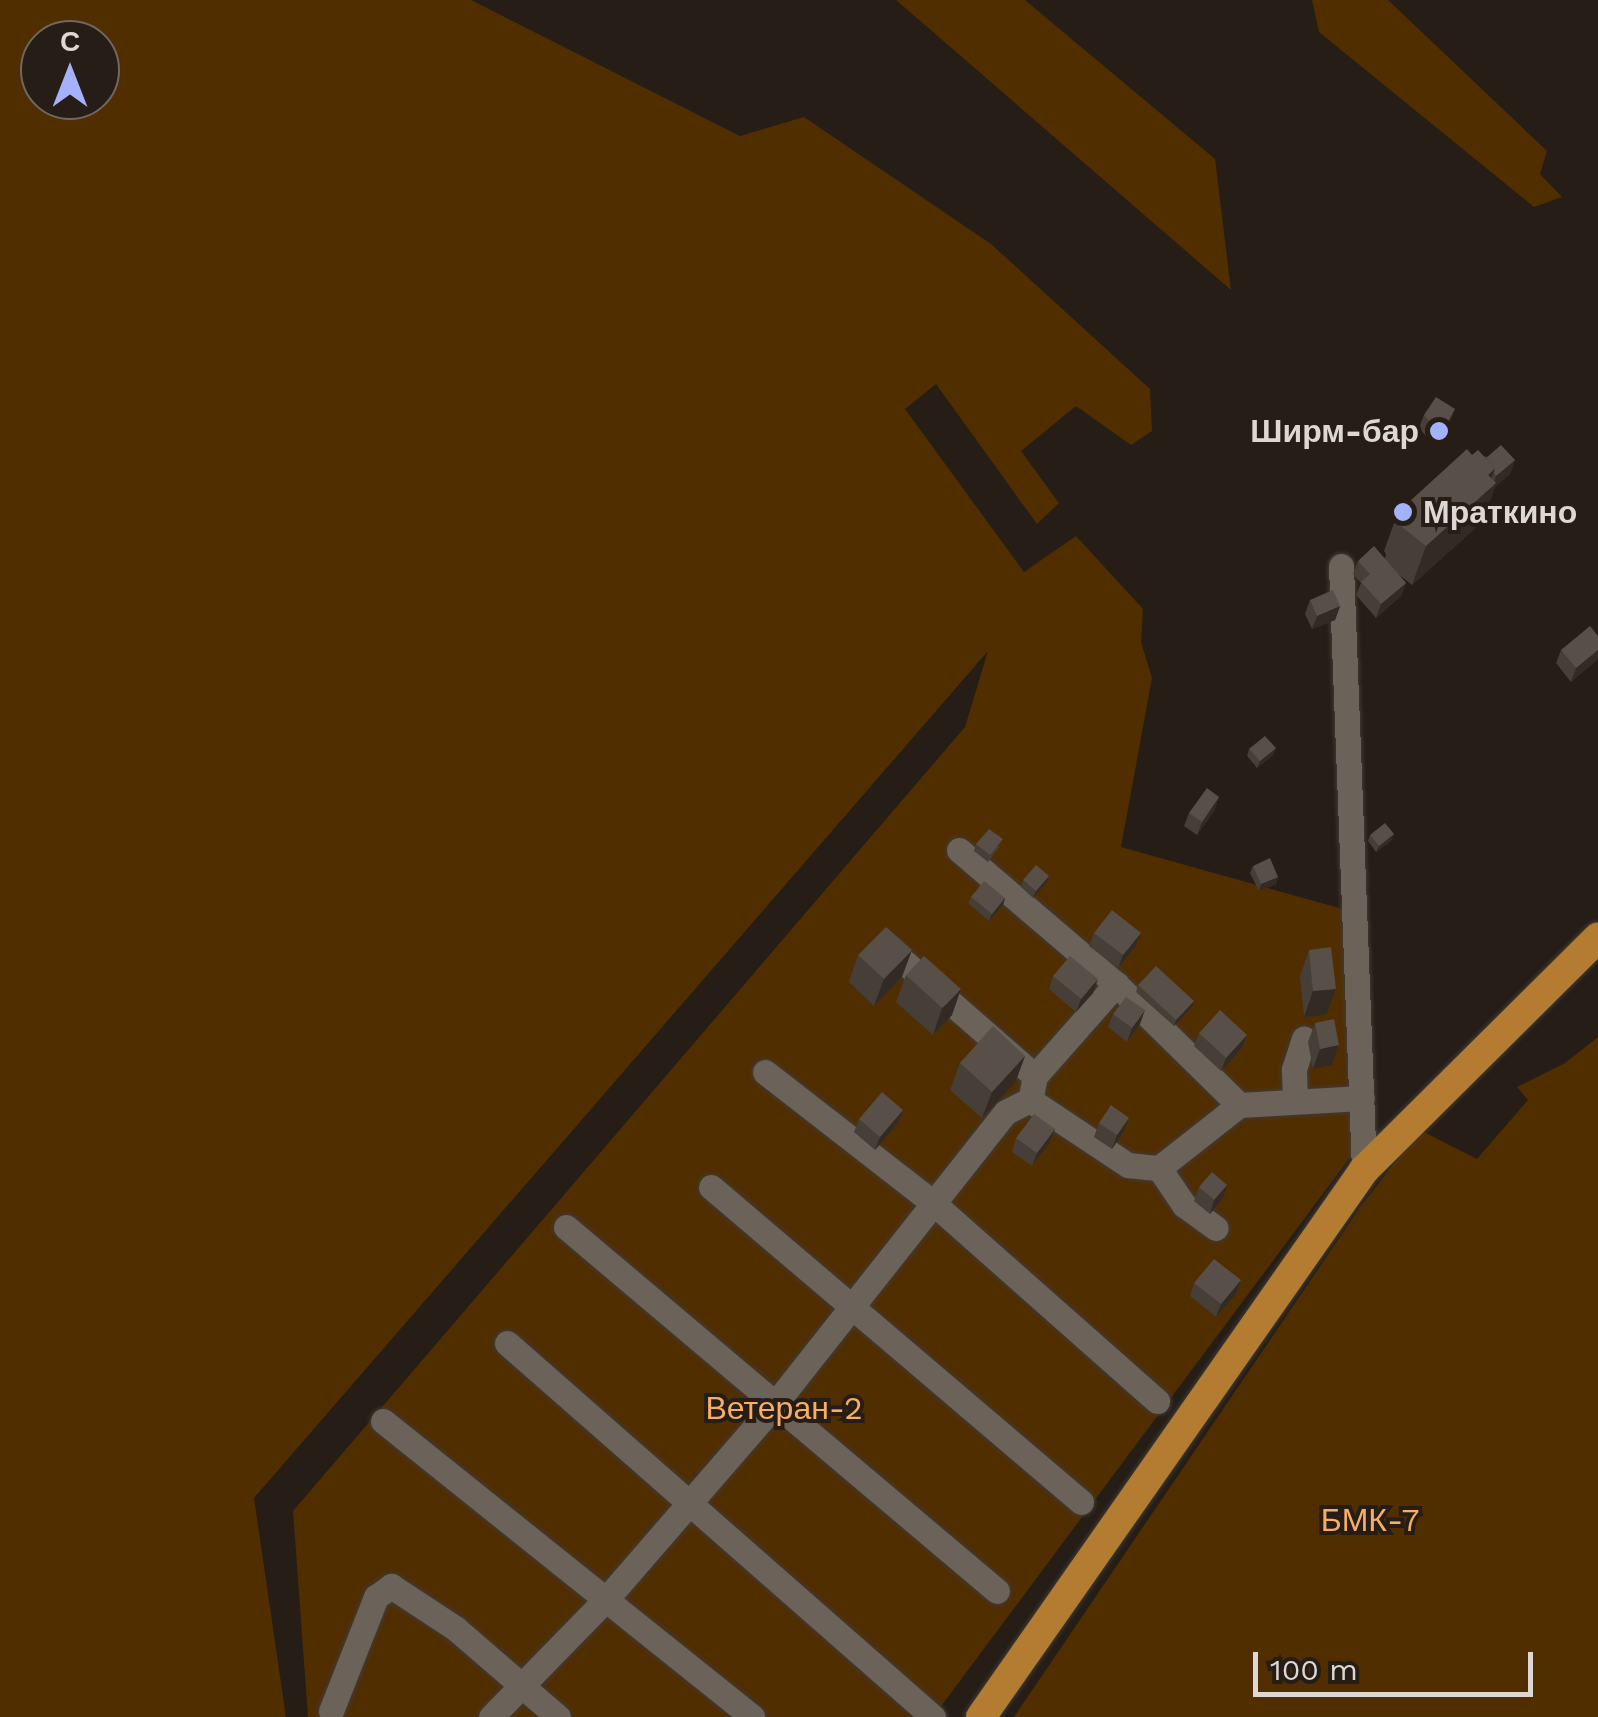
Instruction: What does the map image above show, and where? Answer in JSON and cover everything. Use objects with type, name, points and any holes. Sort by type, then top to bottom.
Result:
[{"type":"main road","points":[[981,1717],[1364,1170],[1598,938]]},
{"type":"lane","points":[[1341,566],[1364,1170]]},
{"type":"lane","points":[[958,850],[1116,984],[1239,1105]]},
{"type":"lane","points":[[887,947],[1032,1088],[1128,1165],[1159,1168],[1239,1105],[1362,1098]]},
{"type":"lane","points":[[490,1717],[608,1596],[775,1404],[854,1307],[932,1201],[1006,1112],[1032,1088],[1116,984]]},
{"type":"lane","points":[[1295,1100],[1294,1069],[1304,1039]]},
{"type":"lane","points":[[765,1072],[932,1201],[1157,1400]]},
{"type":"lane","points":[[1159,1168],[1184,1205],[1216,1228]]},
{"type":"lane","points":[[711,1186],[1081,1502]]},
{"type":"lane","points":[[566,1228],[997,1591]]},
{"type":"lane","points":[[507,1343],[932,1717]]},
{"type":"lane","points":[[382,1420],[608,1596],[752,1717]]},
{"type":"lane","points":[[331,1711],[376,1598],[391,1586],[454,1628],[558,1717]]},
{"type":"green space","name":"Ветеран-2","points":[[0,0],[471,0],[740,136],[804,117],[991,244],[1150,389],[1152,431],[1131,445],[1076,406],[1021,451],[1059,503],[1037,524],[936,384],[905,409],[1024,572],[1076,536],[1143,609],[1141,642],[1152,678],[1121,847],[1357,913],[1369,1132],[933,1717],[308,1717],[293,1511],[965,727],[988,651],[254,1498],[286,1717],[0,1717]]},
{"type":"green space","points":[[896,0],[1025,0],[1215,159],[1231,290]]},
{"type":"green space","points":[[1312,0],[1388,0],[1547,151],[1540,174],[1562,197],[1534,207],[1319,32]]},
{"type":"green space","name":"БМК-7","points":[[1598,1037],[1598,1717],[1014,1717],[1361,1206],[1420,1130],[1477,1159],[1528,1100],[1517,1087],[1565,1063]]},
{"type":"building","points":[[1436,397],[1455,409],[1445,427],[1434,427],[1424,415]]},
{"type":"building","points":[[1501,445],[1515,460],[1496,476],[1495,468],[1486,458]]},
{"type":"building","points":[[1467,449],[1472,455],[1478,450],[1495,468],[1488,475],[1496,483],[1426,546],[1397,523],[1403,518],[1398,512]]},
{"type":"building","points":[[1374,546],[1406,583],[1381,604],[1361,582],[1370,574],[1358,561]]},
{"type":"building","points":[[1333,590],[1340,606],[1317,616],[1310,600]]},
{"type":"building","points":[[1590,626],[1598,636],[1598,650],[1576,668],[1561,650]]},
{"type":"building","points":[[1265,736],[1276,748],[1260,761],[1249,749]]},
{"type":"building","points":[[1207,788],[1219,797],[1202,822],[1189,813]]},
{"type":"building","points":[[1385,823],[1394,834],[1379,846],[1370,835]]},
{"type":"building","points":[[989,829],[1003,839],[990,855],[976,844]]},
{"type":"building","points":[[1270,858],[1278,877],[1261,884],[1253,866]]},
{"type":"building","points":[[1036,865],[1049,876],[1036,891],[1023,880]]},
{"type":"building","points":[[984,881],[1005,898],[992,914],[971,897]]},
{"type":"building","points":[[1112,910],[1141,933],[1123,955],[1094,933]]},
{"type":"building","points":[[886,927],[912,950],[884,979],[858,955]]},
{"type":"building","points":[[1331,947],[1336,989],[1313,991],[1309,950]]},
{"type":"building","points":[[924,956],[961,989],[942,1008],[906,975]]},
{"type":"building","points":[[1070,956],[1098,979],[1081,999],[1053,976]]},
{"type":"building","points":[[1156,966],[1194,1001],[1176,1020],[1138,985]]},
{"type":"building","points":[[1126,997],[1145,1010],[1132,1028],[1113,1014]]},
{"type":"building","points":[[1220,1010],[1247,1035],[1226,1058],[1199,1033]]},
{"type":"building","points":[[1334,1019],[1339,1045],[1320,1049],[1315,1023]]},
{"type":"building","points":[[993,1026],[1025,1056],[992,1092],[960,1063]]},
{"type":"building","points":[[882,1092],[903,1110],[880,1137],[859,1119]]},
{"type":"building","points":[[1111,1105],[1129,1118],[1117,1135],[1099,1123]]},
{"type":"building","points":[[1034,1114],[1055,1129],[1037,1153],[1016,1138]]},
{"type":"building","points":[[1212,1172],[1227,1185],[1214,1200],[1199,1187]]},
{"type":"building","points":[[1214,1259],[1241,1280],[1221,1304],[1194,1283]]},
{"type":"place","name":"Ширм-бар","points":[[1439,431]]},
{"type":"place","name":"Мраткино","points":[[1403,512]]}]
